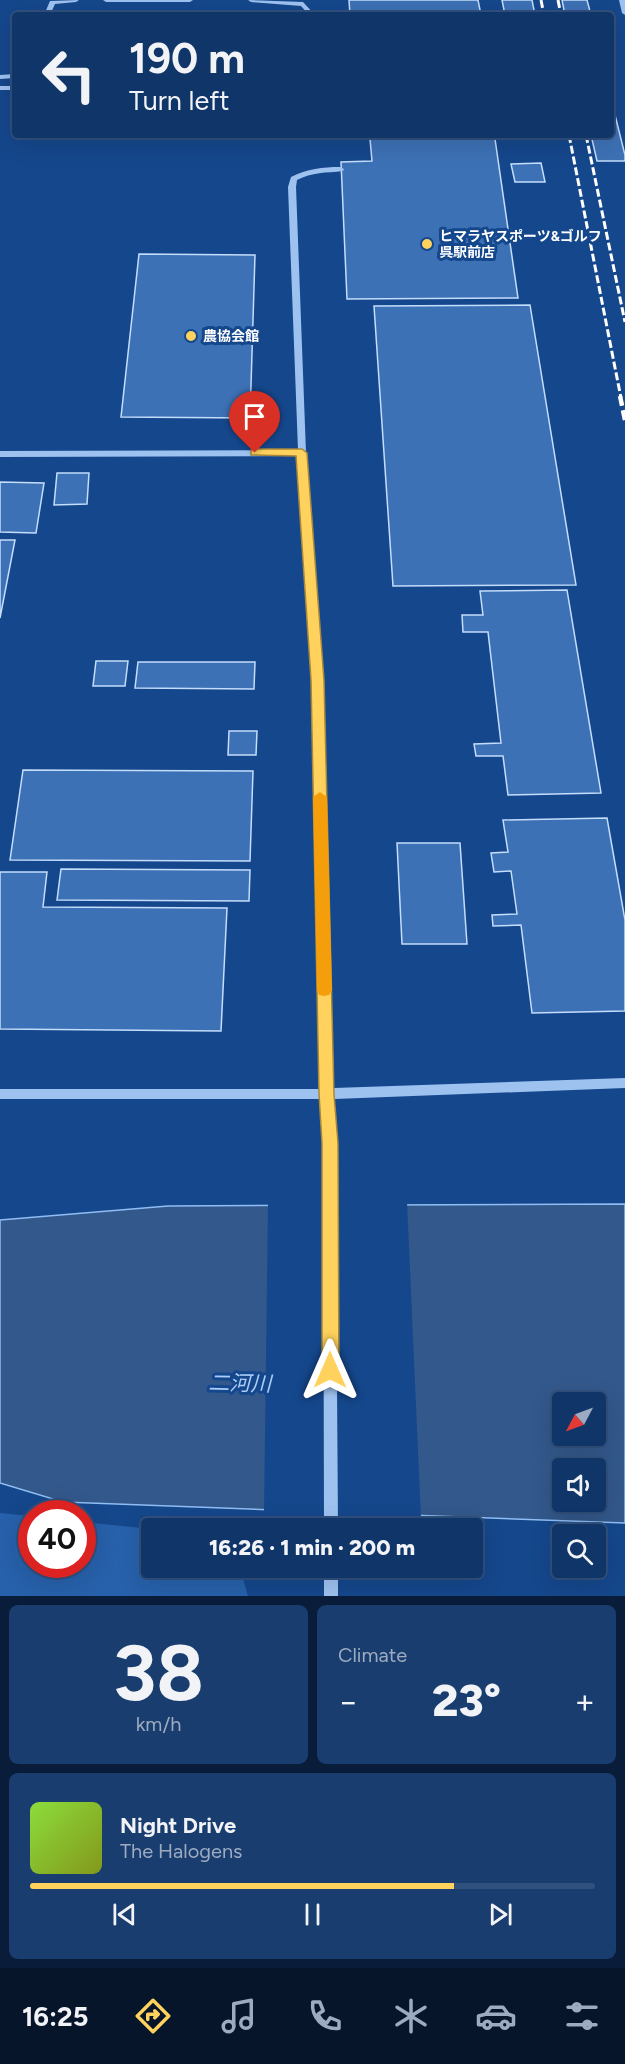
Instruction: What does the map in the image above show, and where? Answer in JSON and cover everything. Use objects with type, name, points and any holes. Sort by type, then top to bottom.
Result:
[{"type":"street","points":[[48,12],[52,2],[76,0]]},
{"type":"street","points":[[106,0],[190,0]]},
{"type":"street","points":[[251,0],[303,4],[310,12]]},
{"type":"street","points":[[622,0],[625,13]]},
{"type":"street","points":[[331,1518],[330,1143],[326,1094],[317,680],[302,453],[292,187],[294,179],[300,175],[320,170],[340,169]]},
{"type":"street","points":[[0,454],[302,453]]},
{"type":"street","points":[[0,1094],[326,1094],[625,1083]]},
{"type":"street","points":[[331,1578],[331,1596]]},
{"type":"shaded area","points":[[0,1513],[18,1515],[18,1578],[96,1578],[96,1523],[141,1528],[141,1578],[243,1578],[248,1596],[0,1596]]},
{"type":"water","name":"二河川","points":[[625,1204],[625,1523],[96,1503],[96,1500],[56,1500],[0,1483],[0,1220],[168,1206]]},
{"type":"pier","points":[[268,1202],[407,1202],[421,1518],[264,1513]]},
{"type":"building","points":[[349,0],[478,0],[480,12],[350,12]]},
{"type":"building","points":[[502,0],[532,0],[534,12],[504,12]]},
{"type":"building","points":[[562,0],[587,0],[590,12],[564,12]]},
{"type":"building","points":[[614,111],[625,161],[597,161],[592,138],[614,138]]},
{"type":"building","name":"ヒマラヤスポーツ&ゴルフ 呉駅前店","points":[[370,139],[495,139],[518,298],[347,299],[341,162],[372,161]]},
{"type":"building","points":[[541,163],[545,182],[515,182],[511,164]]},
{"type":"building","name":"農協会館","points":[[139,254],[255,255],[250,418],[121,417]]},
{"type":"building","points":[[530,305],[576,585],[393,586],[374,306]]},
{"type":"building","points":[[57,473],[89,473],[87,504],[54,505]]},
{"type":"building","points":[[0,482],[44,483],[36,533],[0,532]]},
{"type":"building","points":[[0,540],[15,540],[0,618]]},
{"type":"building","points":[[567,590],[601,793],[508,795],[503,756],[476,756],[474,744],[501,743],[488,632],[463,632],[462,615],[483,615],[480,591]]},
{"type":"building","points":[[96,661],[128,661],[125,686],[93,686]]},
{"type":"building","points":[[138,662],[255,662],[254,689],[135,688]]},
{"type":"building","points":[[229,731],[257,731],[256,755],[228,755]]},
{"type":"building","points":[[23,770],[253,771],[250,861],[10,860]]},
{"type":"building","points":[[607,818],[625,920],[625,1011],[532,1013],[521,925],[493,926],[492,915],[517,914],[511,871],[494,872],[491,853],[508,852],[503,820]]},
{"type":"building","points":[[397,843],[460,843],[467,944],[402,944]]},
{"type":"building","points":[[61,869],[250,870],[249,901],[57,900]]},
{"type":"building","points":[[0,872],[47,872],[43,907],[227,908],[221,1031],[0,1029]]},
{"type":"railway","points":[[541,0],[543,12]]},
{"type":"railway","points":[[558,0],[560,12]]},
{"type":"railway","points":[[570,138],[621,398]]},
{"type":"railway","points":[[587,138],[625,322]]},
{"type":"railway","points":[[620,396],[625,420]]},
{"type":"slow traffic","points":[[320,797],[324,990]]},
{"type":"place","name":"ヒマラヤスポーツ&ゴルフ 呉駅前店","points":[[427,244]]},
{"type":"place","name":"農協会館","points":[[191,336]]},
{"type":"route","points":[[255,453],[302,453],[317,680],[326,1094],[330,1143],[330,1370]]}]
